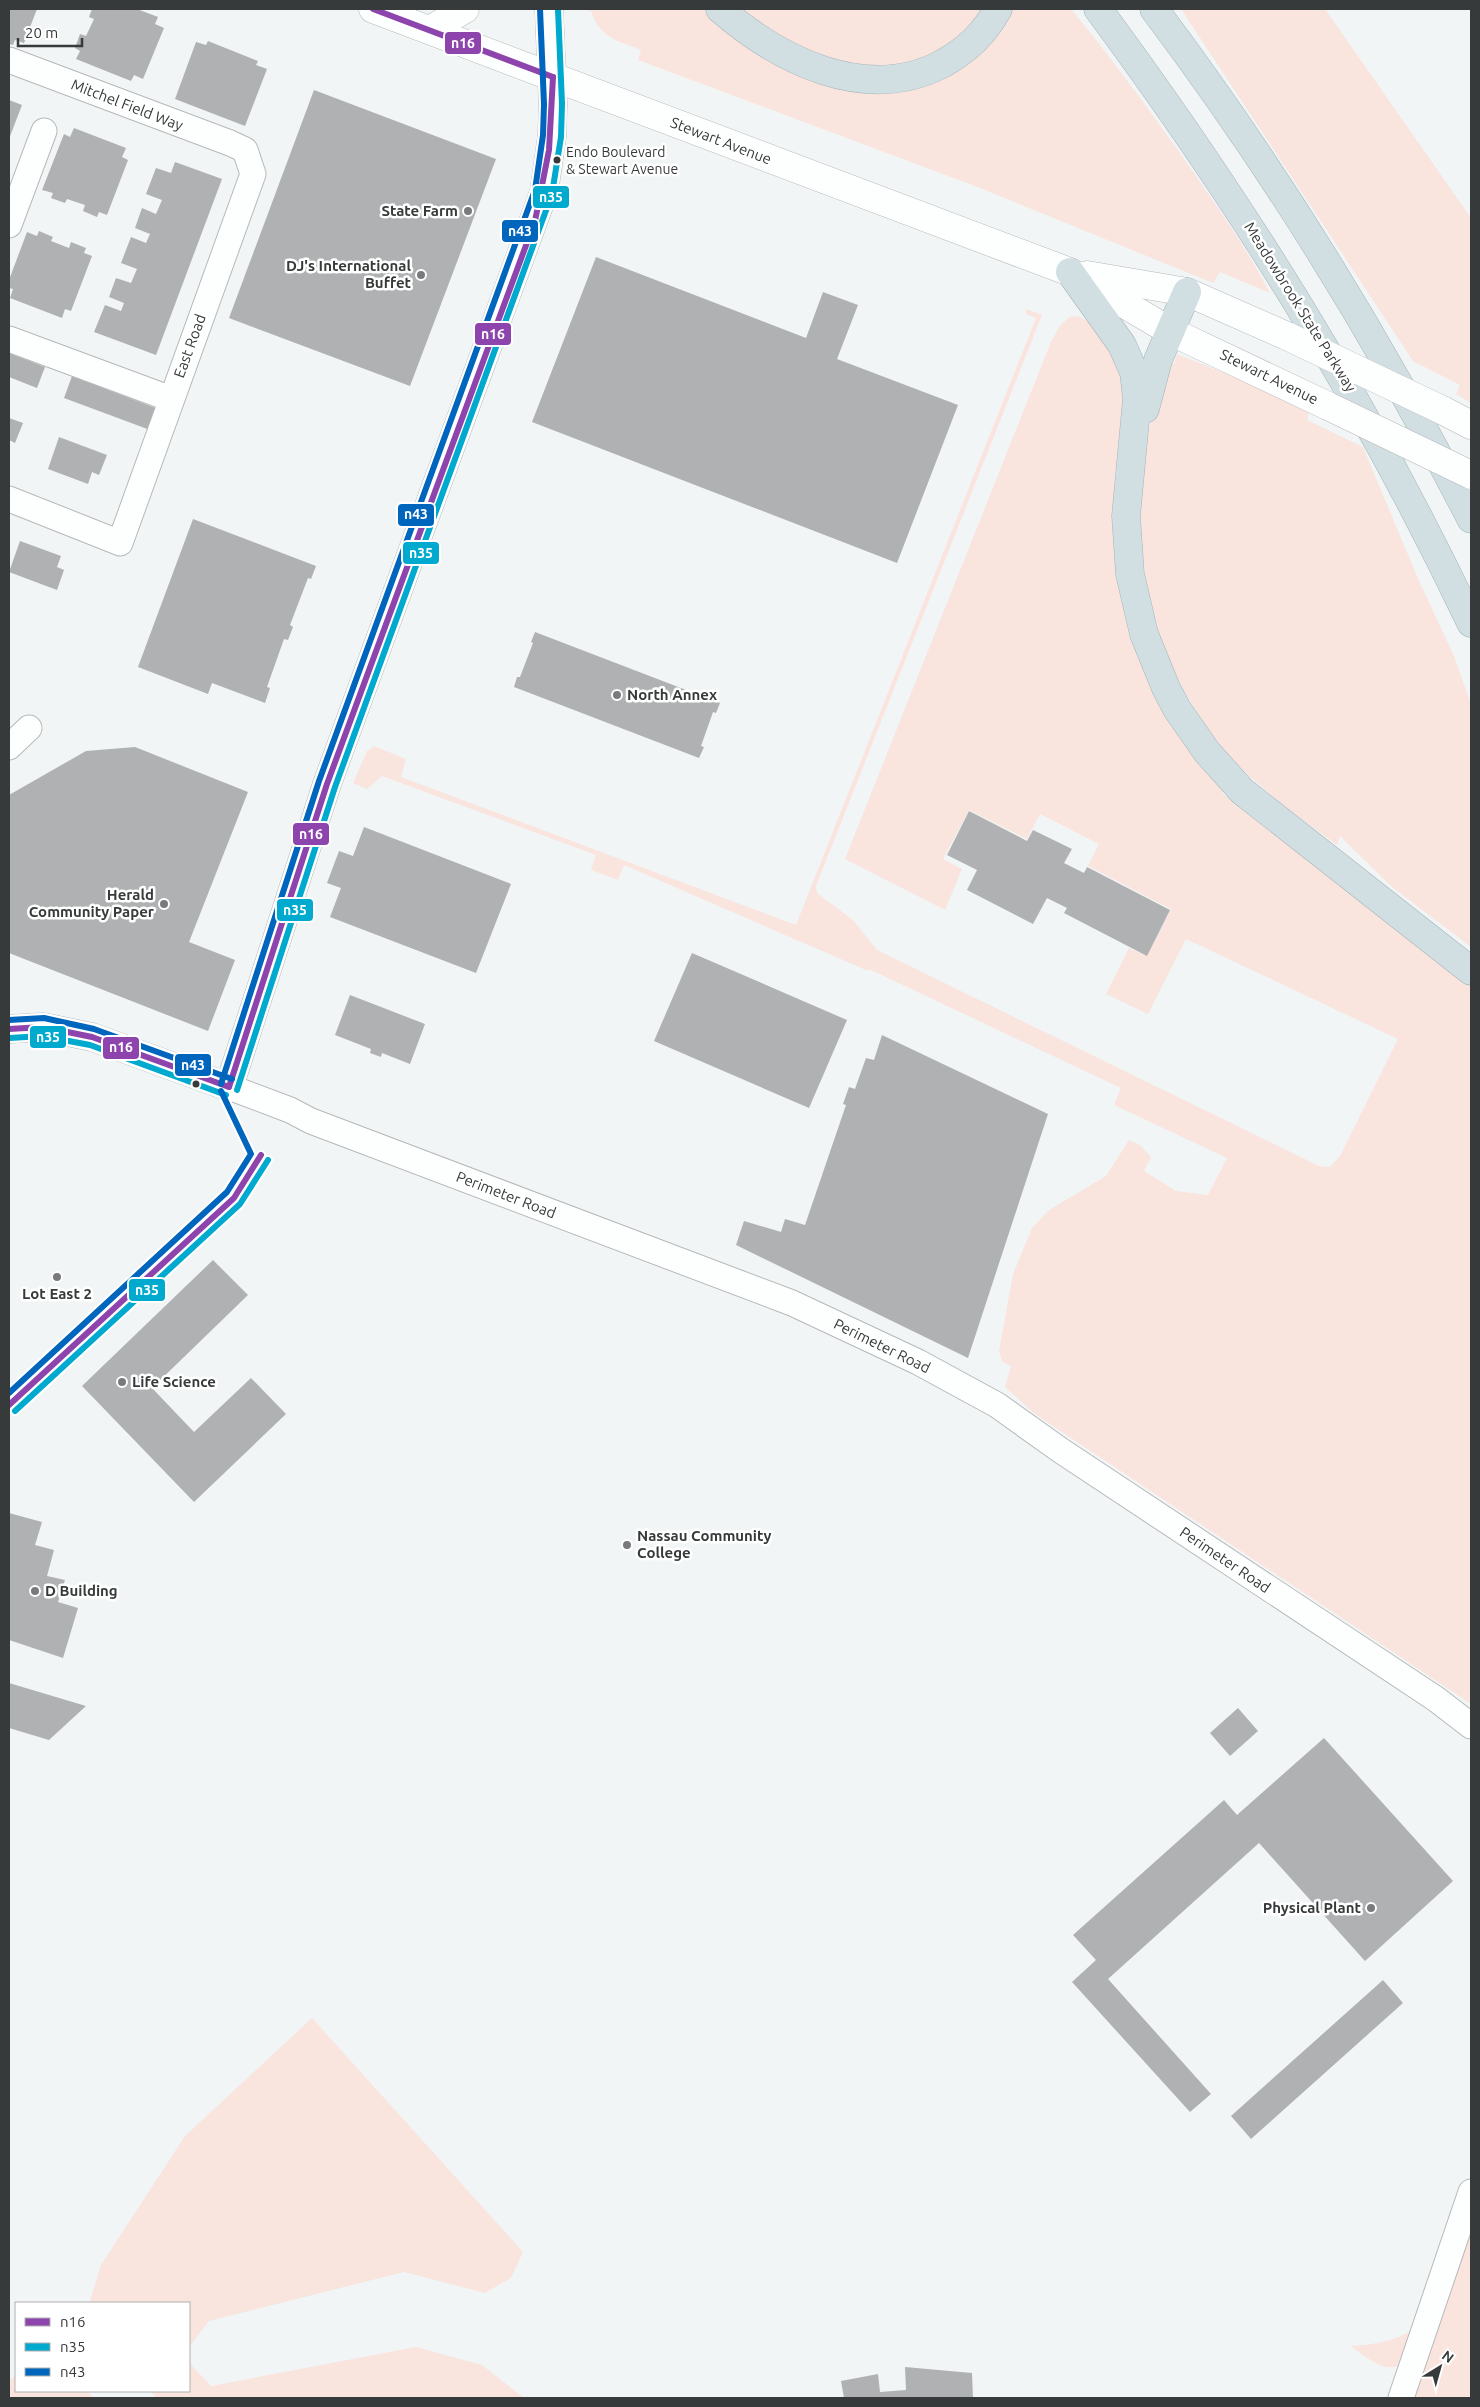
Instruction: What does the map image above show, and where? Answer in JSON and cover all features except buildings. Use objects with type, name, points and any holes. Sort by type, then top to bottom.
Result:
[{"type":"highway","points":[[720,9],[764,43],[796,60],[844,76],[875,80],[899,78],[921,73],[959,54],[979,37],[998,9]]},
{"type":"highway","name":"Meadowbrook State Parkway","points":[[1098,9],[1215,172],[1308,317],[1392,464],[1471,623]]},
{"type":"highway","points":[[1154,9],[1262,160],[1348,296],[1424,426],[1471,519]]},
{"type":"highway","points":[[1070,272],[1122,345],[1134,372],[1137,399],[1126,516],[1130,574],[1135,602],[1154,662],[1166,688],[1192,732],[1224,773],[1242,791],[1471,971]]},
{"type":"highway","points":[[1130,464],[1158,360],[1187,292]]},
{"type":"main road","name":"Stewart Avenue","points":[[373,9],[1070,272],[1170,331],[1471,475]]},
{"type":"main road","points":[[430,30],[465,9]]},
{"type":"main road","points":[[9,1029],[43,1027],[92,1037],[229,1087],[327,784],[535,221],[544,192],[552,136],[553,77],[549,9]]},
{"type":"main road","name":"Stewart Avenue","points":[[1070,272],[1187,292],[1289,337],[1471,425]]},
{"type":"street","name":"Mitchel Field Way","points":[[9,60],[245,150]]},
{"type":"street","points":[[9,225],[44,131]]},
{"type":"street","name":"East Road","points":[[9,499],[120,543],[253,174],[245,150]]},
{"type":"street","points":[[9,339],[171,399]]},
{"type":"street","points":[[9,747],[29,728]]},
{"type":"street","name":"Perimeter Road","points":[[229,1087],[792,1303],[918,1362],[997,1405],[1060,1450],[1436,1699],[1471,1726]]},
{"type":"street","points":[[1401,2398],[1471,2192]]},
{"type":"shaded area","points":[[580,9],[712,9],[879,87],[1007,9],[1071,9],[1151,113],[1214,202],[1270,293],[1220,272],[1213,283],[975,186],[638,60],[641,50],[604,33],[591,11]]},
{"type":"shaded area","points":[[739,9],[984,9],[965,33],[933,55],[898,64],[873,65],[849,63],[825,57],[802,48],[759,24]]},
{"type":"shaded area","points":[[1181,9],[1325,9],[1471,218],[1471,403],[1456,394],[1460,385],[1413,361]]},
{"type":"shaded area","points":[[1026,309],[1042,315],[816,886],[817,893],[853,920],[877,950],[1319,1166],[1330,1167],[1340,1156],[1398,1039],[1186,939],[1148,1014],[1106,994],[1129,948],[1147,956],[1171,909],[1088,866],[1099,844],[1040,814],[1027,839],[969,810],[943,859],[962,869],[945,910],[845,859],[1051,342],[1059,327],[1069,317],[1078,316],[1100,328],[1117,348],[1130,402],[1115,472],[1113,536],[1125,602],[1226,786],[1222,793],[1471,985],[1471,1704],[1035,1414],[1005,1387],[1011,1366],[1002,1361],[999,1351],[1013,1274],[1032,1228],[1049,1210],[1106,1176],[1129,1140],[1140,1145],[1151,1157],[1144,1171],[1176,1191],[1208,1195],[1227,1158],[1114,1105],[1121,1088],[871,970],[866,970],[624,865],[618,880],[591,870],[596,855],[382,776],[367,789],[353,783],[367,751],[374,746],[406,759],[401,777],[796,925],[1036,318],[1026,314]]},
{"type":"shaded area","points":[[1177,354],[1311,408],[1307,420],[1363,447],[1419,581],[1454,656],[1471,704],[1471,947],[1392,887],[1340,836],[1337,845],[1300,818],[1253,779],[1215,739],[1180,684],[1163,646],[1152,614],[1142,547],[1140,500],[1145,448],[1165,362],[1174,364]]},
{"type":"shaded area","points":[[312,2018],[523,2252],[511,2278],[485,2293],[404,2272],[209,2321],[190,2346],[190,2302],[90,2301],[101,2265],[185,2136]]},
{"type":"shaded area","points":[[1471,2224],[1471,2398],[1411,2398]]},
{"type":"shaded area","points":[[1413,2329],[1400,2365],[1394,2367],[1387,2367],[1374,2362],[1350,2346],[1383,2342]]},
{"type":"shaded area","points":[[416,2347],[482,2365],[524,2398],[156,2398],[152,2392],[190,2392],[190,2359],[192,2366],[211,2386]]},
{"type":"shaded area","points":[[15,2377],[15,2392],[89,2392],[93,2398],[9,2398],[9,2380]]},
{"type":"transit line","name":"n16","points":[[373,9],[553,77]]},
{"type":"transit line","name":"n43","points":[[221,1084],[319,781],[535,190],[543,135],[544,104],[540,9]]},
{"type":"transit line","name":"n35","points":[[237,1090],[335,787],[552,194],[561,137],[562,104],[558,9]]},
{"type":"transit line","name":"n16","points":[[229,1087],[327,784],[535,221],[549,150],[553,77]]},
{"type":"transit line","name":"n43","points":[[9,1020],[44,1018],[94,1029],[232,1079]]},
{"type":"transit line","name":"n16","points":[[9,1029],[43,1027],[92,1037],[229,1087]]},
{"type":"transit line","name":"n35","points":[[10,1038],[42,1036],[90,1045],[226,1095]]},
{"type":"transit line","name":"n43","points":[[9,1393],[227,1192],[251,1154],[221,1091]]},
{"type":"transit line","name":"n16","points":[[9,1405],[234,1198],[261,1155]]},
{"type":"transit line","name":"n35","points":[[15,1411],[240,1204],[268,1160]]},
{"type":"place","name":"Endo Boulevard & Stewart Avenue","points":[[557,160]]},
{"type":"place","name":"State Farm","points":[[468,211]]},
{"type":"place","name":"DJ's International Buffet","points":[[421,275]]},
{"type":"place","name":"North Annex","points":[[617,695]]},
{"type":"place","name":"Herald Community Paper","points":[[164,904]]},
{"type":"place","name":"Lot East 2","points":[[57,1277]]},
{"type":"place","name":"Life Science","points":[[122,1382]]},
{"type":"place","name":"Nassau Community College","points":[[627,1545]]},
{"type":"place","name":"D Building","points":[[35,1591]]},
{"type":"place","name":"Physical Plant","points":[[1371,1908]]}]
